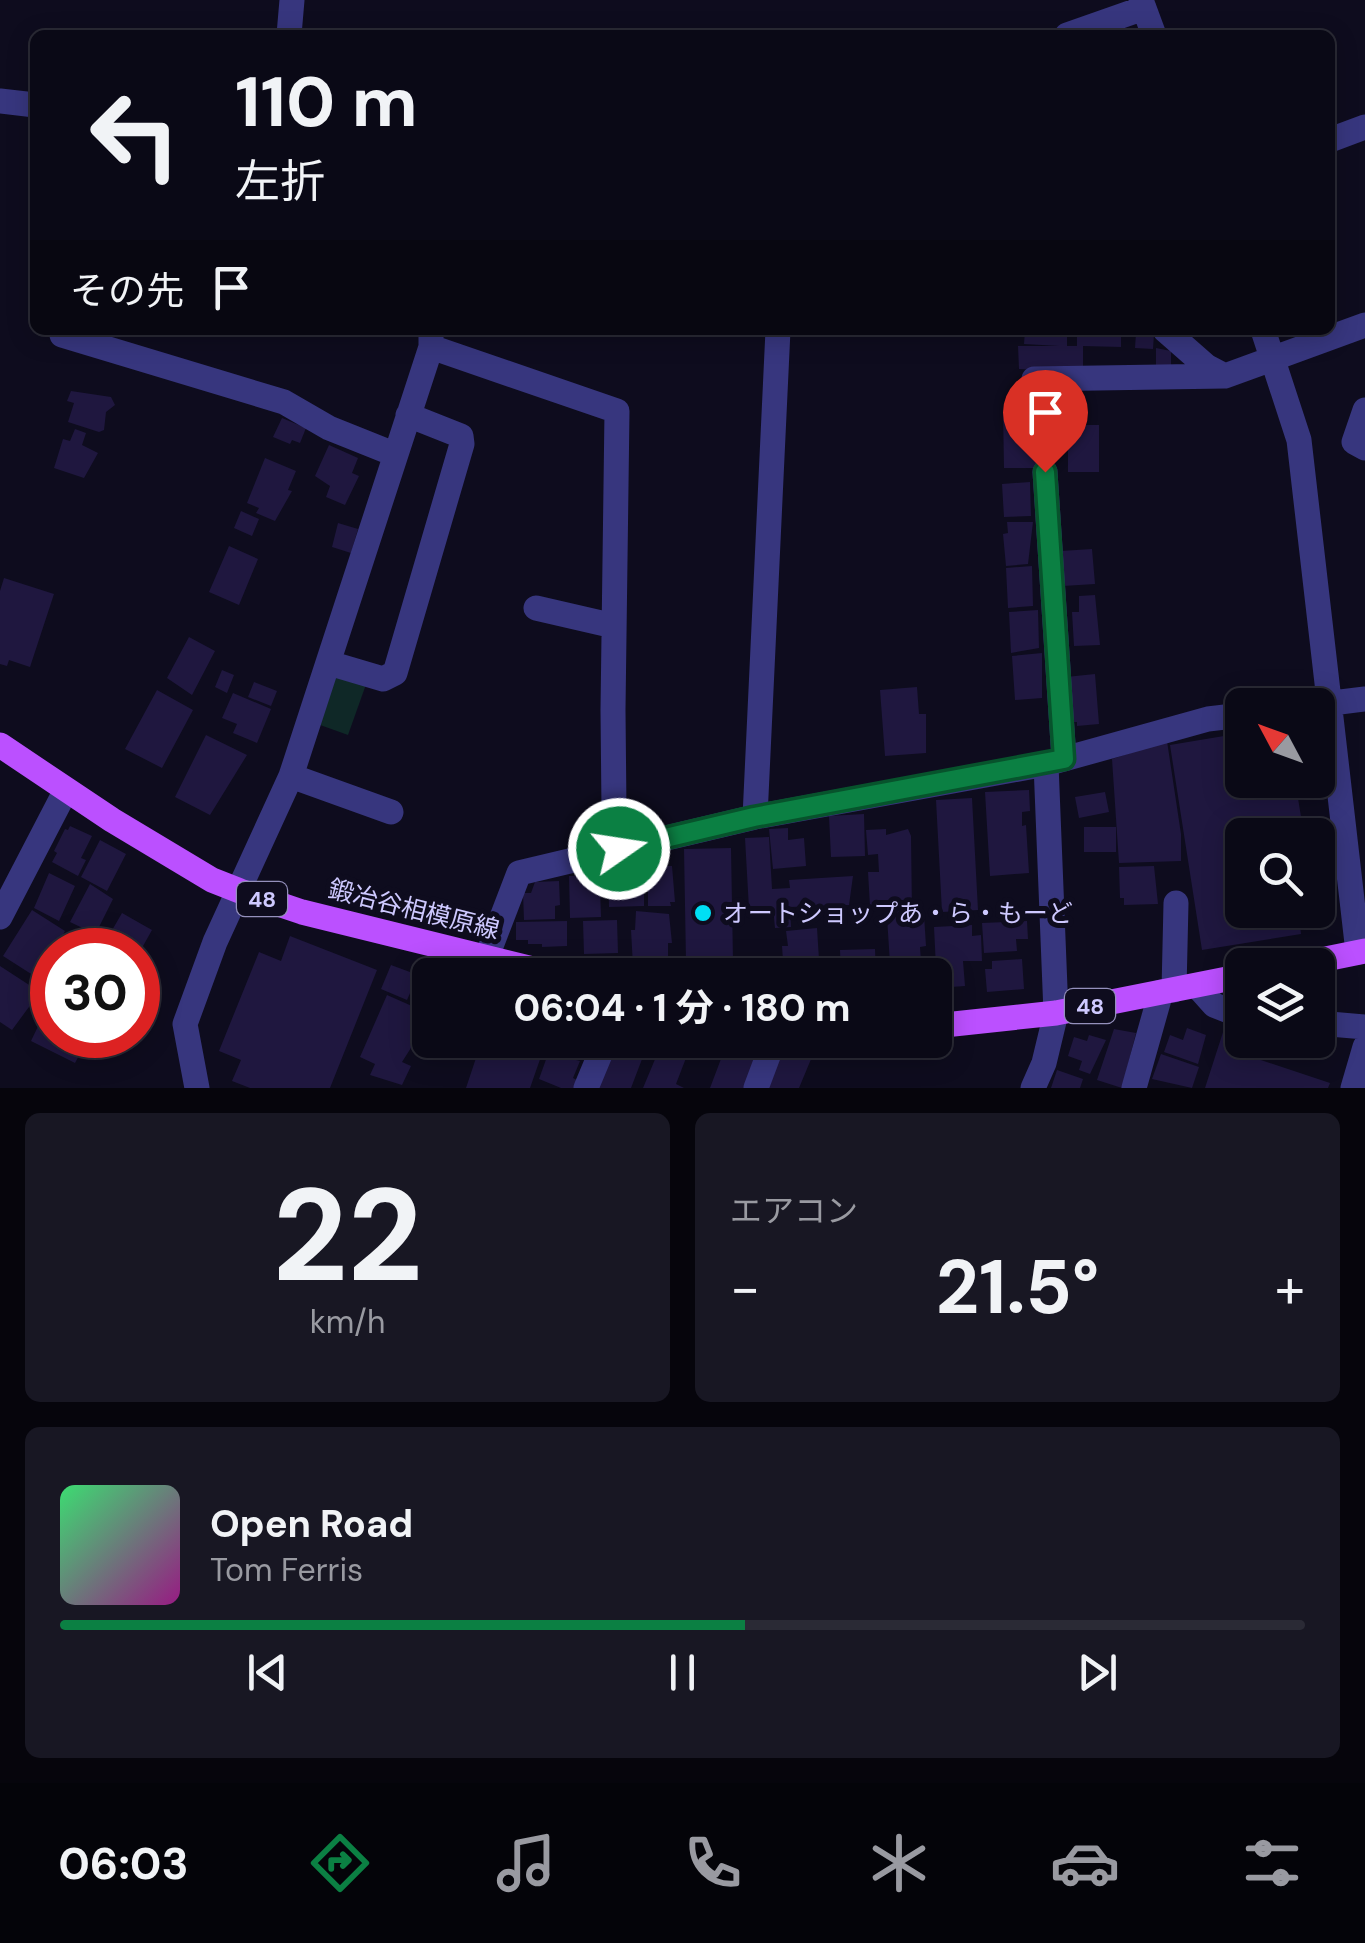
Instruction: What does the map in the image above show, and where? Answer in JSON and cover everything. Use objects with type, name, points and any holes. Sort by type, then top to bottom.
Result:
[{"type":"main road","name":"鍛冶谷相模原線","points":[[0,745],[212,880],[302,912],[482,958]]},
{"type":"main road","points":[[1335,957],[1362,951]]},
{"type":"main road","name":"48","points":[[952,1024],[1056,1013],[1225,980]]},
{"type":"street","points":[[290,30],[292,0]]},
{"type":"street","points":[[1079,30],[1143,4],[1152,30]]},
{"type":"street","points":[[0,101],[30,104]]},
{"type":"street","points":[[1335,138],[1365,127]]},
{"type":"street","points":[[1034,379],[1225,376],[1365,325]]},
{"type":"street","points":[[62,335],[284,402],[329,428],[394,454]]},
{"type":"street","points":[[754,817],[778,335]]},
{"type":"street","points":[[1171,335],[1206,366],[1225,376]]},
{"type":"street","points":[[1265,335],[1299,440],[1322,688]]},
{"type":"street","points":[[200,1088],[185,1024],[291,776],[431,339],[617,410],[614,810],[619,849]]},
{"type":"street","points":[[1365,410],[1354,442],[1365,448]]},
{"type":"street","points":[[330,662],[383,678],[394,673],[462,444],[461,436],[454,431],[408,415]]},
{"type":"street","points":[[1034,1088],[1056,1013],[1055,761],[1045,472]]},
{"type":"street","points":[[536,608],[614,626]]},
{"type":"street","points":[[1335,703],[1365,699]]},
{"type":"street","points":[[486,958],[519,873],[754,817],[1055,761],[1225,717]]},
{"type":"street","points":[[291,776],[391,812]]},
{"type":"street","points":[[1335,776],[1362,951]]},
{"type":"street","points":[[0,916],[66,790]]},
{"type":"street","points":[[1134,1088],[1177,990],[1176,903]]},
{"type":"street","points":[[1177,990],[1225,1009]]},
{"type":"street","points":[[1335,1024],[1365,1027]]},
{"type":"street","points":[[1353,1088],[1365,1048]]},
{"type":"street","points":[[586,1088],[598,1058]]},
{"type":"street","points":[[756,1088],[767,1058]]},
{"type":"green space","points":[[329,663],[369,676],[348,735],[309,721]]},
{"type":"building","points":[[1025,335],[1067,335],[1067,346],[1077,346],[1077,335],[1121,335],[1121,347],[1083,346],[1083,372],[1019,369],[1018,346],[1059,346],[1024,344]]},
{"type":"building","points":[[1136,335],[1154,335],[1153,349],[1135,348]]},
{"type":"building","points":[[1156,348],[1171,351],[1171,369],[1156,369]]},
{"type":"building","points":[[71,391],[111,397],[115,405],[106,412],[104,430],[99,432],[68,422],[74,403],[67,401]]},
{"type":"building","points":[[1003,410],[1040,410],[1040,424],[1046,424],[1046,438],[1041,438],[1041,468],[1004,468]]},
{"type":"building","points":[[282,418],[306,428],[300,443],[292,440],[290,444],[273,437]]},
{"type":"building","points":[[1068,425],[1099,425],[1099,472],[1068,472]]},
{"type":"building","points":[[75,429],[86,433],[82,445],[98,453],[84,478],[54,468],[63,439],[70,441]]},
{"type":"building","points":[[329,445],[358,458],[352,473],[359,476],[345,505],[326,497],[330,486],[315,476]]},
{"type":"building","points":[[265,458],[296,471],[288,490],[292,491],[275,521],[256,513],[259,508],[247,503]]},
{"type":"building","points":[[1030,482],[1031,516],[1004,517],[1002,484]]},
{"type":"building","points":[[241,511],[259,519],[252,536],[234,528]]},
{"type":"building","points":[[1007,522],[1033,522],[1028,564],[1006,566],[1003,534],[1008,533]]},
{"type":"building","points":[[338,523],[358,529],[351,553],[332,547]]},
{"type":"building","points":[[229,546],[258,559],[239,605],[209,592]]},
{"type":"building","points":[[1092,549],[1095,584],[1063,586],[1061,551]]},
{"type":"building","points":[[1032,566],[1033,606],[1008,608],[1006,568]]},
{"type":"building","points":[[4,578],[54,594],[30,667],[9,660],[7,666],[0,664],[0,591]]},
{"type":"building","points":[[1095,595],[1100,645],[1074,646],[1072,612],[1079,612],[1079,596]]},
{"type":"building","points":[[1038,610],[1039,648],[1011,653],[1009,612]]},
{"type":"building","points":[[189,637],[215,651],[192,695],[167,678]]},
{"type":"building","points":[[1042,653],[1042,698],[1015,700],[1012,656]]},
{"type":"building","points":[[222,670],[234,675],[227,693],[215,687]]},
{"type":"building","points":[[1095,674],[1099,724],[1077,726],[1077,722],[1070,722],[1066,677]]},
{"type":"building","points":[[254,682],[277,691],[271,706],[248,697]]},
{"type":"building","points":[[917,687],[919,714],[926,714],[926,753],[885,756],[880,690]]},
{"type":"building","points":[[157,690],[193,710],[162,768],[125,749]]},
{"type":"building","points":[[233,693],[271,709],[257,743],[233,733],[237,724],[222,718]]},
{"type":"building","points":[[206,735],[247,755],[210,815],[175,797]]},
{"type":"building","points":[[1225,736],[1225,798],[1298,798],[1301,818],[1225,818],[1225,928],[1300,928],[1301,934],[1202,950],[1170,745]]},
{"type":"building","points":[[1167,741],[1181,834],[1181,861],[1119,863],[1112,759]]},
{"type":"building","points":[[1029,790],[1030,811],[1022,812],[1022,826],[1026,825],[1029,873],[990,876],[985,792]]},
{"type":"building","points":[[1105,792],[1109,812],[1079,818],[1075,797]]},
{"type":"building","points":[[972,798],[978,910],[942,912],[936,800]]},
{"type":"building","points":[[864,814],[865,856],[831,857],[829,816]]},
{"type":"building","points":[[70,826],[92,836],[81,858],[86,860],[78,876],[52,862],[65,829]]},
{"type":"building","points":[[1084,827],[1116,827],[1116,852],[1084,852]]},
{"type":"building","points":[[788,828],[788,840],[804,838],[806,866],[773,869],[769,829]]},
{"type":"building","points":[[886,829],[886,835],[908,829],[911,836],[912,913],[884,915],[884,905],[870,906],[868,872],[879,872],[878,854],[868,855],[866,830]]},
{"type":"building","points":[[769,837],[772,889],[790,888],[789,880],[853,876],[849,905],[790,907],[791,927],[775,928],[773,907],[749,909],[745,838]]},
{"type":"building","points":[[100,840],[126,854],[107,891],[81,877]]},
{"type":"building","points":[[731,848],[733,958],[686,958],[684,849]]},
{"type":"building","points":[[648,866],[672,866],[675,902],[670,902],[671,906],[648,906]]},
{"type":"building","points":[[1154,866],[1158,904],[1124,905],[1124,898],[1120,898],[1119,867]]},
{"type":"building","points":[[608,867],[625,867],[625,876],[644,879],[644,906],[609,907]]},
{"type":"building","points":[[49,873],[75,886],[59,921],[34,908]]},
{"type":"building","points":[[569,876],[588,876],[588,888],[600,887],[601,917],[570,918]]},
{"type":"building","points":[[559,881],[560,905],[555,906],[555,919],[524,920],[523,893],[531,893],[535,882]]},
{"type":"building","points":[[90,884],[113,899],[98,928],[83,928],[70,922]]},
{"type":"building","points":[[32,910],[60,928],[30,928],[30,973],[3,956]]},
{"type":"building","points":[[636,911],[669,914],[672,943],[668,943],[668,957],[633,958],[631,930],[635,930]]},
{"type":"building","points":[[122,913],[148,928],[113,928]]},
{"type":"building","points":[[924,915],[926,946],[920,947],[921,958],[890,958],[887,917]]},
{"type":"building","points":[[617,920],[618,953],[584,954],[583,921]]},
{"type":"building","points":[[567,921],[567,946],[542,947],[528,944],[528,940],[516,940],[516,922]]},
{"type":"building","points":[[1027,921],[1028,939],[1016,939],[1017,951],[984,953],[982,923]]},
{"type":"building","points":[[972,925],[972,936],[981,935],[982,961],[963,961],[965,986],[952,987],[952,958],[936,958],[934,927]]},
{"type":"building","points":[[817,928],[819,958],[783,958],[782,946],[788,946],[786,931]]},
{"type":"building","points":[[290,936],[377,970],[330,1088],[250,1088],[232,1081],[241,1060],[219,1051],[259,952],[281,961]]},
{"type":"building","points":[[875,949],[875,958],[840,958],[840,950]]},
{"type":"building","points":[[1022,959],[1024,989],[987,992],[985,969],[992,969],[992,961]]},
{"type":"building","points":[[391,965],[412,973],[407,1000],[381,989]]},
{"type":"building","points":[[0,966],[30,986],[30,1006],[12,1030],[0,1022]]},
{"type":"building","points":[[387,995],[412,1006],[412,1046],[402,1062],[411,1066],[402,1085],[370,1075],[375,1064],[360,1057]]},
{"type":"building","points":[[1187,1028],[1206,1035],[1198,1064],[1164,1052],[1170,1035],[1183,1040]]},
{"type":"building","points":[[1114,1029],[1136,1033],[1122,1088],[1097,1080]]},
{"type":"building","points":[[1224,1029],[1225,1058],[1255,1058],[1330,1083],[1328,1088],[1205,1088]]},
{"type":"building","points":[[1089,1035],[1106,1040],[1090,1074],[1079,1070],[1082,1061],[1068,1056],[1074,1037],[1087,1041]]},
{"type":"building","points":[[1161,1054],[1199,1067],[1192,1088],[1152,1079]]},
{"type":"building","points":[[476,1058],[540,1058],[530,1088],[466,1088]]},
{"type":"building","points":[[547,1058],[580,1061],[573,1078],[579,1081],[576,1088],[561,1088],[539,1079]]},
{"type":"building","points":[[607,1058],[642,1058],[631,1088],[595,1088]]},
{"type":"building","points":[[656,1058],[686,1058],[676,1084],[684,1088],[643,1088]]},
{"type":"building","points":[[721,1058],[757,1058],[745,1088],[710,1088]]},
{"type":"building","points":[[779,1058],[812,1058],[799,1088],[766,1088]]},
{"type":"building","points":[[1057,1070],[1083,1079],[1080,1088],[1051,1088]]},
{"type":"place","name":"オートショップあ・ら・もーど","points":[[703,913]]},
{"type":"route","points":[[619,849],[754,817],[1064,759],[1045,472]]}]
